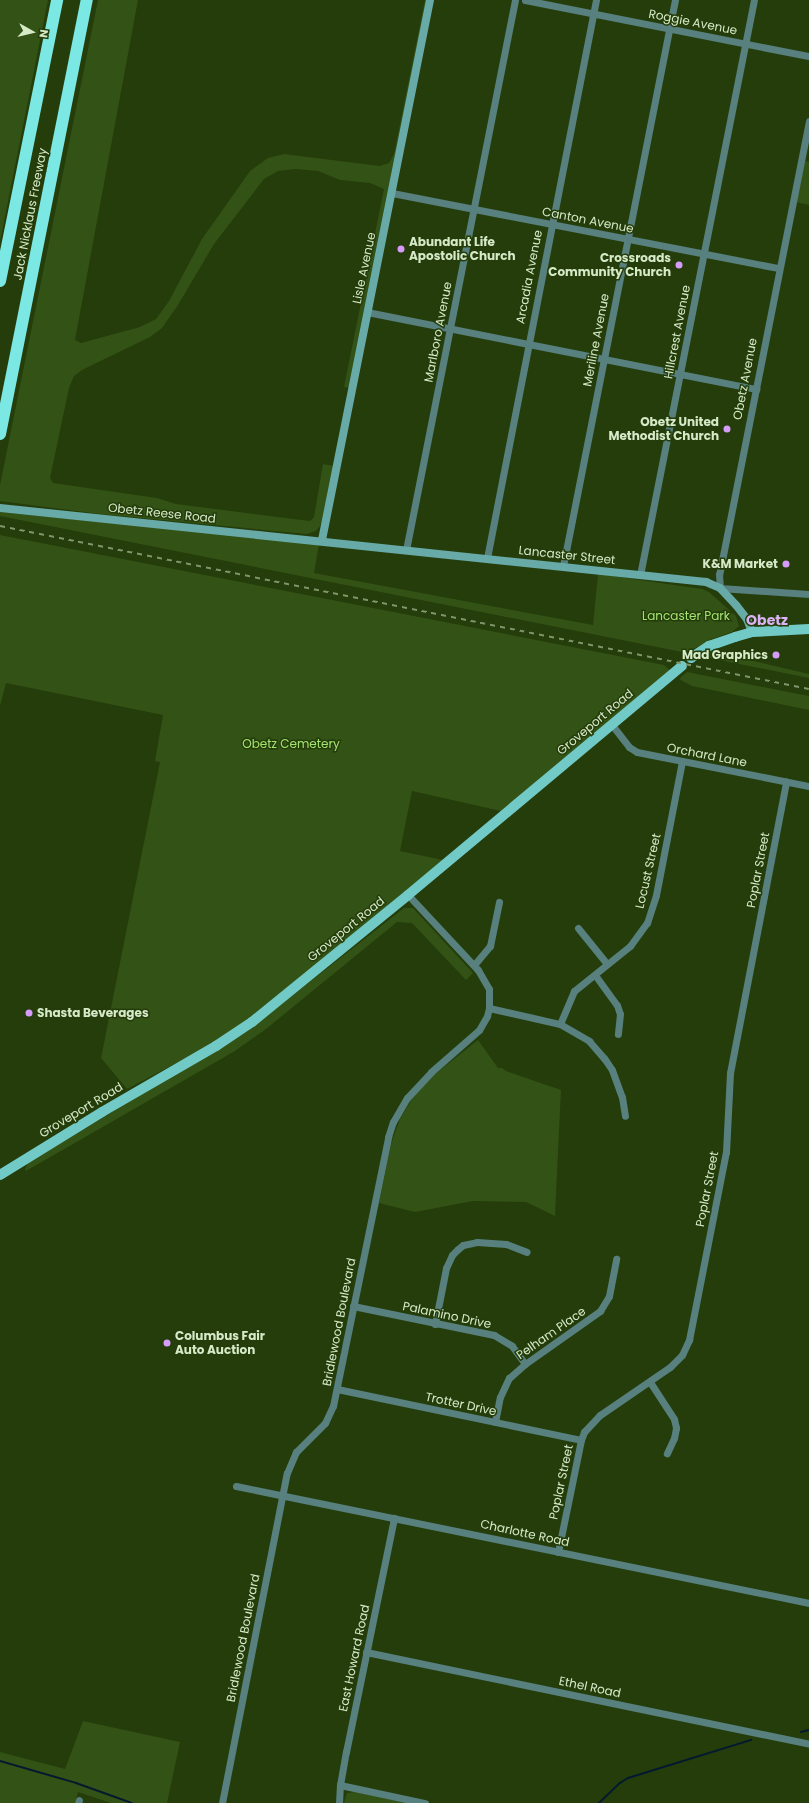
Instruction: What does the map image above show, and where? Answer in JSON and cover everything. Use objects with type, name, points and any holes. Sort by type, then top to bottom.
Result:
[{"type":"highway","name":"Jack Nicklaus Freeway","points":[[0,281],[57,0]]},
{"type":"highway","name":"Jack Nicklaus Freeway","points":[[0,434],[87,0]]},
{"type":"main road","points":[[692,658],[716,643],[752,632],[809,629]]},
{"type":"main road","name":"Groveport Road","points":[[0,1175],[102,1112],[230,1037],[298,985],[408,895],[682,666]]},
{"type":"street","name":"Lisle Avenue","points":[[322,540],[430,0]]},
{"type":"street","name":"Marlboro Avenue","points":[[406,550],[515,0]]},
{"type":"street","name":"Roggie Avenue","points":[[525,0],[809,56]]},
{"type":"street","name":"Arcadia Avenue","points":[[486,558],[527,343],[596,0]]},
{"type":"street","name":"Meriline Avenue","points":[[563,566],[675,0]]},
{"type":"street","name":"Hillcrest Avenue","points":[[640,575],[754,0]]},
{"type":"street","name":"Obetz Avenue","points":[[720,588],[719,574],[809,121]]},
{"type":"street","name":"Canton Avenue","points":[[392,193],[704,255],[780,268]]},
{"type":"street","points":[[367,312],[756,389]]},
{"type":"street","name":"Obetz Reese Road","points":[[0,508],[322,540]]},
{"type":"street","name":"Lancaster Street","points":[[322,540],[709,583],[720,588],[809,594]]},
{"type":"street","points":[[720,588],[742,611],[752,632]]},
{"type":"street","name":"Orchard Lane","points":[[612,725],[629,747],[637,752],[809,786]]},
{"type":"street","name":"Locust Street","points":[[560,1024],[574,991],[630,946],[647,923],[652,909],[682,761]]},
{"type":"street","name":"Poplar Street","points":[[558,1552],[581,1440],[584,1432],[594,1420],[650,1382],[682,1355],[689,1340],[726,1152],[730,1073],[786,782]]},
{"type":"street","name":"Bridlewood Boulevard","points":[[222,1803],[291,1460],[306,1441],[325,1423],[333,1406],[383,1153],[393,1122],[407,1098],[421,1082],[479,1030],[487,1016],[489,1008],[488,989],[474,965],[408,895]]},
{"type":"street","points":[[474,965],[490,946],[499,902]]},
{"type":"street","points":[[578,928],[607,964]]},
{"type":"street","points":[[595,975],[616,1005],[620,1014],[618,1034]]},
{"type":"street","points":[[489,1008],[560,1024],[589,1041],[604,1058],[617,1080],[625,1116]]},
{"type":"street","points":[[435,1324],[446,1268],[452,1254],[463,1245],[477,1242],[506,1244],[527,1252]]},
{"type":"street","name":"Pelham Place","points":[[495,1422],[500,1397],[506,1383],[514,1373],[600,1311],[608,1296],[616,1259]]},
{"type":"street","name":"Palamino Drive","points":[[353,1306],[500,1338],[512,1346],[525,1364]]},
{"type":"street","points":[[650,1382],[674,1419],[676,1428],[674,1438],[667,1453]]},
{"type":"street","name":"Trotter Drive","points":[[336,1389],[581,1440]]},
{"type":"street","name":"Charlotte Road","points":[[236,1486],[809,1602]]},
{"type":"street","name":"East Howard Road","points":[[339,1803],[340,1785],[394,1518]]},
{"type":"street","name":"Ethel Road","points":[[366,1652],[809,1744]]},
{"type":"street","points":[[340,1785],[425,1803]]},
{"type":"green space","points":[[0,0],[48,0],[0,242]]},
{"type":"green space","points":[[98,0],[138,0],[75,340],[81,343],[140,327],[156,319],[169,301],[202,239],[250,171],[268,158],[284,154],[380,166],[389,163],[394,154],[425,0],[428,0],[350,388],[344,387],[384,189],[370,183],[340,180],[318,171],[295,169],[278,171],[264,179],[214,244],[178,305],[162,328],[150,337],[82,370],[74,376],[69,388],[50,478],[53,483],[157,498],[176,504],[310,521],[314,517],[323,464],[334,466],[324,516],[316,531],[307,534],[100,514],[0,501],[0,485]]},
{"type":"green space","points":[[805,161],[809,162],[809,205],[796,202]]},
{"type":"green space","name":"Lancaster Park","points":[[0,512],[319,544],[314,573],[593,625],[598,574],[702,589],[709,592],[736,616],[739,626],[732,632],[709,640],[687,653],[0,516]]},
{"type":"green space","name":"Obetz Cemetery","points":[[0,535],[664,665],[670,670],[501,811],[412,791],[400,851],[443,860],[252,1017],[201,1050],[127,1089],[101,1058],[160,762],[155,761],[163,715],[6,683],[0,706]]},
{"type":"green space","points":[[711,651],[809,674],[809,678],[704,657]]},
{"type":"green space","points":[[687,672],[809,696],[809,710],[692,686],[679,679]]},
{"type":"green space","points":[[404,908],[413,908],[473,973],[466,980],[412,923],[397,922],[266,1029],[235,1051],[26,1171],[25,1169],[28,1163],[251,1028]]},
{"type":"green space","points":[[478,1040],[498,1068],[502,1068],[506,1071],[561,1090],[555,1216],[526,1202],[473,1201],[415,1212],[379,1203],[391,1144],[400,1119],[412,1099],[429,1079]]},
{"type":"green space","points":[[83,1721],[180,1742],[167,1803],[111,1803],[78,1792],[75,1803],[0,1803],[0,1752],[65,1769]]},
{"type":"green space","points":[[355,1792],[409,1803],[344,1803],[347,1793]]},
{"type":"waterway","points":[[801,1732],[809,1730]]},
{"type":"waterway","points":[[599,1803],[620,1783],[628,1778],[751,1740]]},
{"type":"waterway","points":[[0,1761],[76,1783],[132,1803]]},
{"type":"railway","points":[[0,526],[809,689]]},
{"type":"place","name":"Abundant Life Apostolic Church","points":[[401,249]]},
{"type":"place","name":"Crossroads Community Church","points":[[679,265]]},
{"type":"place","name":"Obetz United Methodist Church","points":[[727,429]]},
{"type":"place","name":"K&M Market","points":[[786,564]]},
{"type":"place","name":"Mad Graphics","points":[[776,655]]},
{"type":"place","name":"Shasta Beverages","points":[[29,1013]]},
{"type":"place","name":"Columbus Fair Auto Auction","points":[[167,1343]]},
{"type":"district","name":"Obetz","points":[[767,620]]}]
